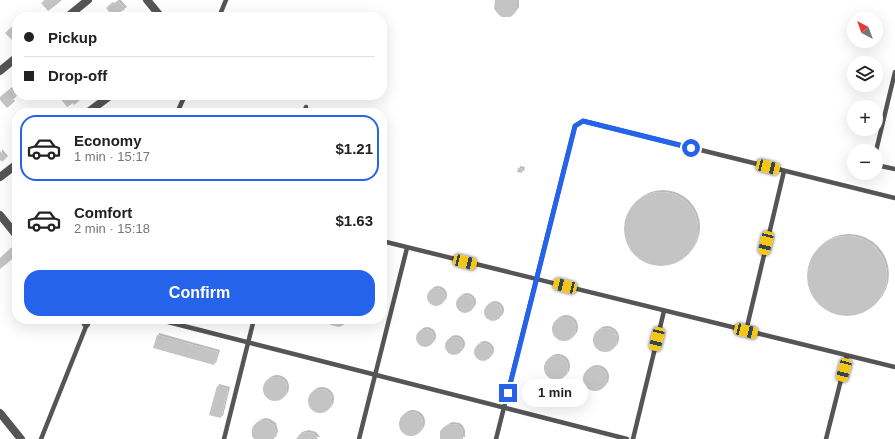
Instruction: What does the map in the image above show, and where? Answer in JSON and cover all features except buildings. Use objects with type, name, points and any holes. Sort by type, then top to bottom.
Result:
[{"type":"street","points":[[73,12],[88,0]]},
{"type":"street","points":[[147,0],[157,12]]},
{"type":"street","points":[[0,71],[12,62]]},
{"type":"street","points":[[94,108],[104,100]]},
{"type":"street","points":[[0,177],[12,168]]},
{"type":"street","points":[[0,215],[12,230]]},
{"type":"street","points":[[0,413],[21,439]]},
{"type":"lane","points":[[220,12],[226,0]]},
{"type":"lane","points":[[878,144],[895,72]]},
{"type":"lane","points":[[496,439],[575,126],[583,121],[895,198]]},
{"type":"lane","points":[[883,166],[895,169]]},
{"type":"lane","points":[[746,331],[784,171]]},
{"type":"lane","points":[[387,242],[895,367]]},
{"type":"lane","points":[[360,439],[407,248]]},
{"type":"lane","points":[[633,439],[664,311]]},
{"type":"lane","points":[[41,439],[84,324]]},
{"type":"lane","points":[[176,324],[627,439]]},
{"type":"lane","points":[[224,439],[253,324]]},
{"type":"lane","points":[[826,439],[847,356]]},
{"type":"route","points":[[508,393],[575,126],[583,121],[691,148]]}]
